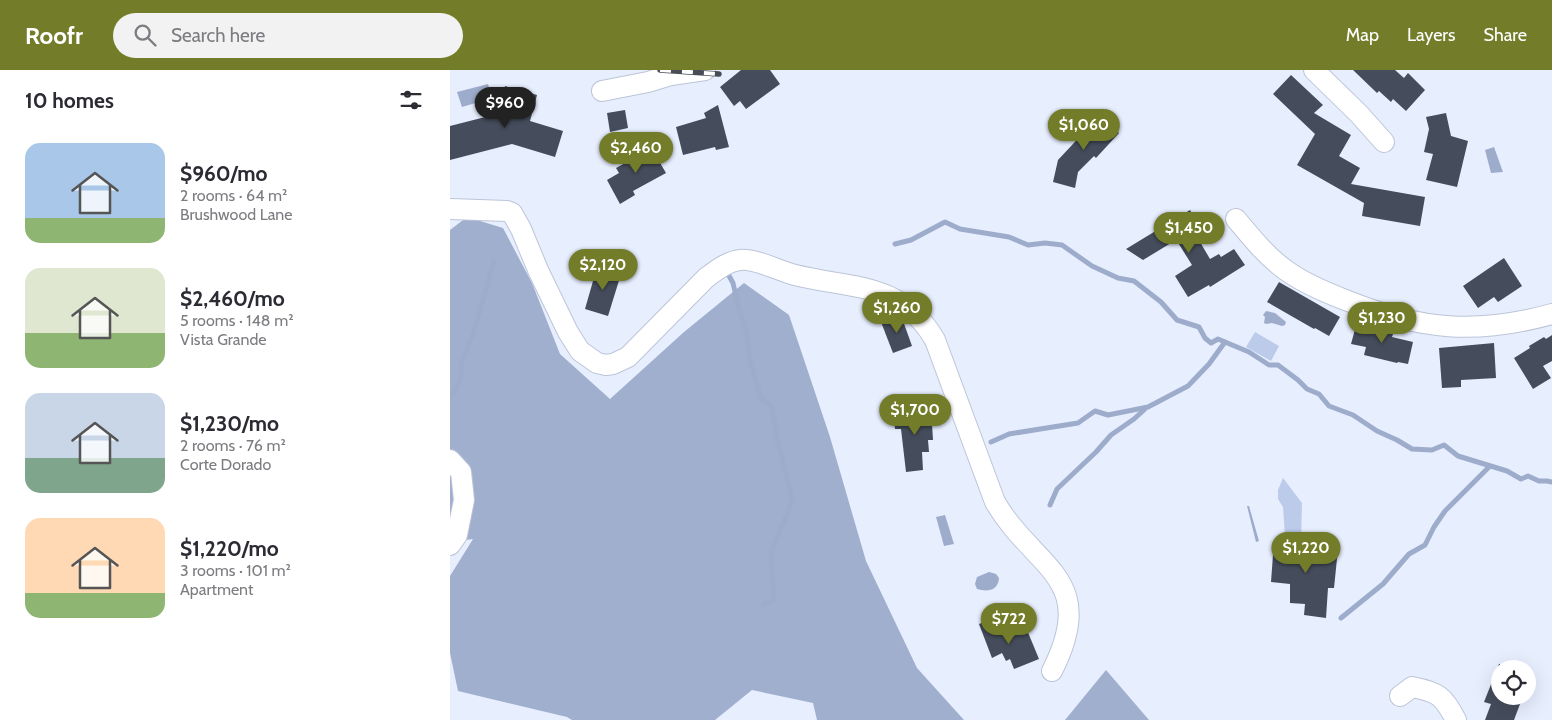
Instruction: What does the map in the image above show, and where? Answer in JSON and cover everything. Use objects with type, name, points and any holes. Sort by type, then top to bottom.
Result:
[{"type":"street","points":[[602,91],[641,84],[673,72],[705,70]]},
{"type":"street","points":[[1314,70],[1359,114],[1384,142]]},
{"type":"street","points":[[450,209],[507,211],[512,213],[568,332],[580,351],[589,358],[606,365],[628,357],[706,278],[738,260],[754,262],[805,277],[878,291],[904,304],[920,318],[934,340],[996,502],[1007,519],[1055,572],[1064,590],[1068,609],[1068,627],[1052,671]]},
{"type":"street","points":[[1236,219],[1267,253],[1287,271],[1323,291],[1382,313],[1426,325],[1454,327],[1501,325],[1552,314]]},
{"type":"street","points":[[450,460],[461,472],[464,500],[457,535],[450,545]]},
{"type":"street","points":[[1400,696],[1412,686],[1431,690],[1446,701],[1456,720]]},
{"type":"shaded area","points":[[488,84],[492,98],[462,107],[457,92]]},
{"type":"shaded area","points":[[1494,147],[1503,172],[1491,173],[1485,150]]},
{"type":"shaded area","points":[[467,217],[503,228],[532,283],[560,354],[610,399],[684,332],[744,283],[789,315],[830,437],[866,561],[917,668],[964,720],[817,720],[813,703],[752,690],[715,720],[572,720],[567,717],[458,691],[450,653],[450,576],[473,539],[450,542],[450,230]]},
{"type":"shaded area","points":[[1266,311],[1275,313],[1286,322],[1285,325],[1264,323],[1265,317],[1263,315]]},
{"type":"shaded area","points":[[1255,332],[1279,346],[1271,361],[1246,347]]},
{"type":"shaded area","points":[[1283,478],[1302,503],[1301,539],[1285,536],[1283,507],[1278,499],[1278,490]]},
{"type":"shaded area","points":[[1247,506],[1249,506],[1259,541],[1256,542]]},
{"type":"shaded area","points":[[945,515],[954,544],[944,546],[936,517]]},
{"type":"shaded area","points":[[989,572],[996,574],[999,578],[997,586],[991,590],[977,589],[975,584],[977,577]]},
{"type":"shaded area","points":[[1106,670],[1149,720],[1065,720]]},
{"type":"building","points":[[741,70],[770,70],[780,84],[746,109],[740,101],[734,106],[720,87]]},
{"type":"building","points":[[1353,70],[1395,70],[1404,78],[1408,73],[1425,90],[1406,111],[1393,99],[1391,102],[1379,91],[1377,93]]},
{"type":"building","points":[[1291,75],[1323,105],[1314,113],[1351,135],[1339,156],[1360,168],[1351,184],[1425,197],[1420,226],[1362,216],[1364,203],[1297,165],[1315,134],[1273,94]]},
{"type":"building","points":[[505,86],[537,95],[530,121],[563,131],[555,157],[512,144],[450,160],[450,126],[497,114]]},
{"type":"building","points":[[718,105],[729,147],[716,150],[715,147],[683,155],[676,127],[706,118],[704,113]]},
{"type":"building","points":[[625,110],[628,128],[610,132],[607,113]]},
{"type":"building","points":[[1446,113],[1451,136],[1468,141],[1457,187],[1426,180],[1433,154],[1424,152],[1429,129],[1426,117]]},
{"type":"building","points":[[1100,115],[1119,133],[1096,158],[1094,156],[1078,172],[1075,188],[1053,182],[1058,160]]},
{"type":"building","points":[[649,144],[666,173],[633,191],[635,195],[620,204],[607,180],[619,173],[616,168],[636,157],[634,152]]},
{"type":"building","points":[[1190,210],[1200,226],[1193,230],[1210,259],[1219,254],[1221,257],[1234,249],[1245,265],[1210,287],[1209,285],[1188,297],[1175,276],[1192,265],[1176,240],[1143,260],[1126,249]]},
{"type":"building","points":[[1504,258],[1522,286],[1498,302],[1494,297],[1478,308],[1463,286]]},
{"type":"building","points":[[597,267],[621,274],[608,316],[585,309]]},
{"type":"building","points":[[1279,282],[1340,317],[1329,336],[1267,302]]},
{"type":"building","points":[[898,316],[902,318],[912,346],[893,353],[881,322]]},
{"type":"building","points":[[1357,322],[1394,331],[1392,337],[1413,342],[1408,364],[1364,355],[1366,347],[1351,344]]},
{"type":"building","points":[[1552,335],[1552,361],[1543,366],[1551,378],[1533,389],[1514,358],[1530,348],[1529,346],[1544,337],[1546,339]]},
{"type":"building","points":[[1494,343],[1496,378],[1461,380],[1461,387],[1442,388],[1439,348]]},
{"type":"building","points":[[931,408],[933,440],[928,440],[929,452],[922,452],[923,470],[906,472],[901,429],[895,429],[893,413]]},
{"type":"building","points":[[1274,541],[1320,543],[1320,548],[1338,549],[1334,588],[1328,588],[1326,618],[1304,615],[1305,604],[1290,603],[1290,584],[1271,582]]},
{"type":"building","points":[[994,618],[1001,635],[1011,631],[1013,636],[1027,630],[1039,659],[1014,669],[1010,659],[1006,661],[1002,653],[992,658],[979,624]]},
{"type":"building","points":[[1491,684],[1491,704],[1484,702]]},
{"type":"building","points":[[1491,704],[1520,705],[1514,720],[1485,720]]},
{"type":"waterway","points":[[895,244],[911,240],[945,222],[960,229],[1009,237],[1028,245],[1045,243],[1062,245],[1092,266],[1118,278],[1134,281],[1161,302],[1177,320],[1199,327],[1205,338],[1211,343],[1218,339],[1225,342]]},
{"type":"waterway","points":[[450,396],[455,392],[461,377],[462,360],[473,335],[494,261]]},
{"type":"waterway","points":[[728,274],[733,283],[746,330],[750,361],[761,398],[772,407],[777,439],[792,497],[790,507],[771,553],[774,599],[763,605]]},
{"type":"waterway","points":[[991,442],[1009,434],[1078,423],[1095,411],[1108,415],[1148,407],[1188,386],[1209,364],[1225,342],[1249,352],[1269,365],[1278,365],[1307,389],[1319,394],[1329,406],[1353,415],[1377,431],[1412,449],[1432,450],[1444,445],[1458,456],[1507,471],[1521,479],[1528,476],[1539,481],[1552,482]]},
{"type":"waterway","points":[[1050,505],[1057,489],[1111,435],[1145,409]]},
{"type":"waterway","points":[[1341,618],[1383,584],[1409,554],[1425,545],[1445,511],[1489,467]]},
{"type":"railway","points":[[660,70],[719,74]]}]
